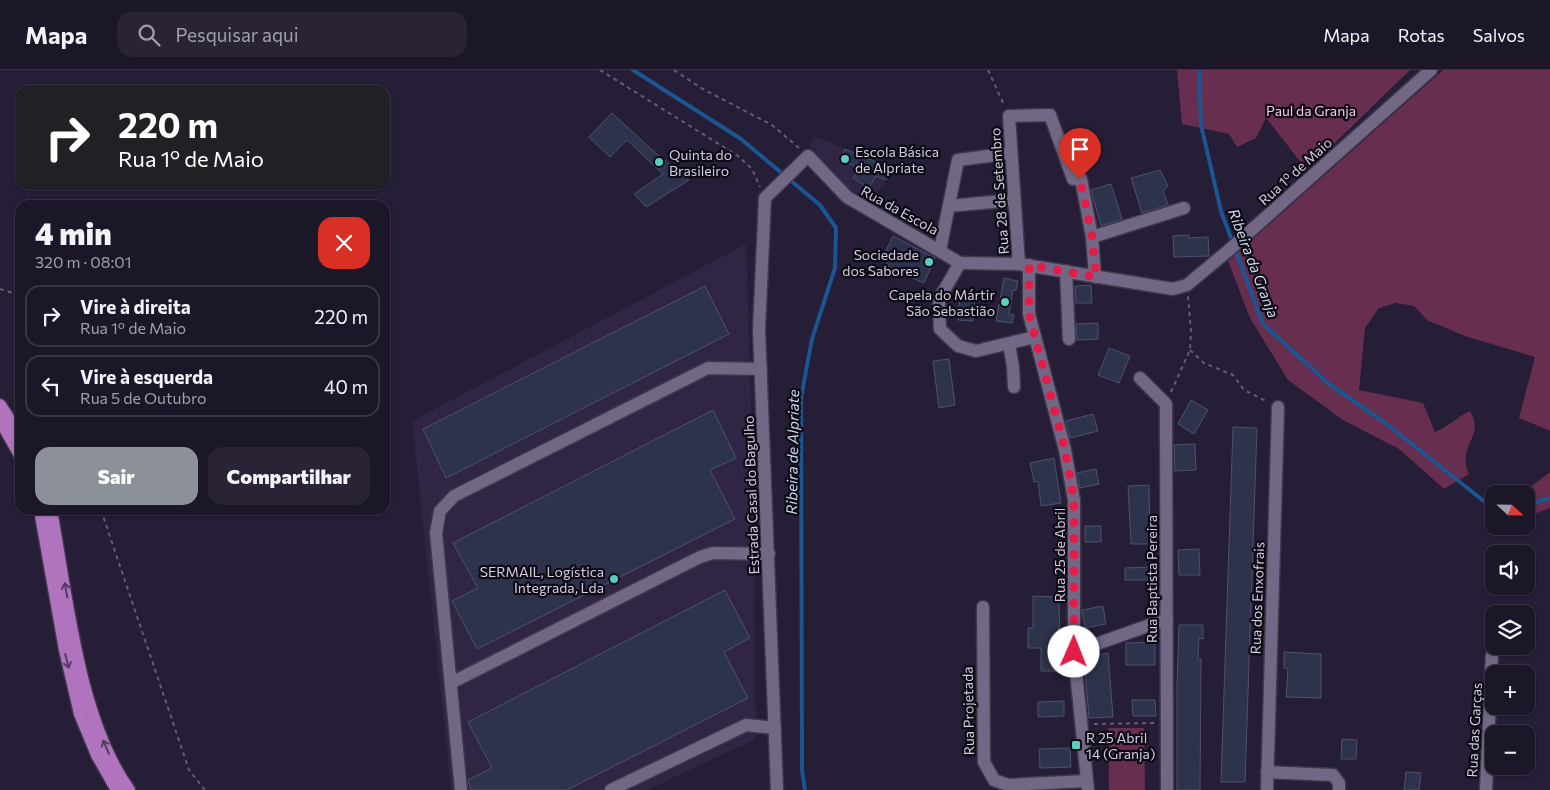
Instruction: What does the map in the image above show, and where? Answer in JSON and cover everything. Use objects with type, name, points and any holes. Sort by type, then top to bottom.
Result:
[{"type":"main road","points":[[0,405],[15,428]]},
{"type":"main road","points":[[0,420],[15,446]]},
{"type":"main road","points":[[41,515],[65,650],[80,714],[97,755],[117,790]]},
{"type":"main road","points":[[52,515],[76,648],[91,712],[107,752],[129,790]]},
{"type":"street","name":"Rua 1º de Maio","points":[[1187,286],[1233,248],[1431,70]]},
{"type":"street","points":[[1009,116],[1050,115],[1073,179],[1080,179],[1092,237],[1096,277]]},
{"type":"street","name":"Rua 28 de Setembro","points":[[1009,116],[1014,200],[1024,265]]},
{"type":"street","points":[[940,250],[958,160],[1011,153]]},
{"type":"street","points":[[765,198],[808,156]]},
{"type":"street","name":"Rua da Escola","points":[[808,156],[847,197],[960,263]]},
{"type":"street","name":"Estrada Casal do Bagulho","points":[[765,198],[765,241],[760,311],[761,369],[777,790]]},
{"type":"street","points":[[949,206],[1014,200]]},
{"type":"street","points":[[1092,237],[1184,208]]},
{"type":"street","points":[[1035,337],[976,351],[958,346],[940,329],[939,299],[960,263],[1024,265],[1173,289],[1187,286]]},
{"type":"street","name":"Rua 25 de Abril","points":[[1024,265],[1029,314],[1065,450],[1074,500],[1074,652],[1087,786]]},
{"type":"street","points":[[1066,271],[1069,339]]},
{"type":"street","points":[[1009,344],[1014,387]]},
{"type":"street","points":[[462,790],[436,533],[440,511],[454,496],[708,368],[761,369]]},
{"type":"street","points":[[1140,378],[1166,404]]},
{"type":"street","name":"Rua Baptista Pereira","points":[[1166,404],[1166,790]]},
{"type":"street","name":"Rua dos Enxofrais","points":[[1266,790],[1278,407]]},
{"type":"street","points":[[451,683],[700,557],[713,553],[768,554]]},
{"type":"street","name":"Rua Projetada","points":[[983,607],[984,762],[994,780],[1008,785],[1087,786]]},
{"type":"street","points":[[1074,652],[1167,620]]},
{"type":"street","name":"Rua das Garças","points":[[1486,790],[1492,655]]},
{"type":"street","points":[[611,790],[746,725],[775,728]]},
{"type":"street","points":[[1267,772],[1333,775],[1339,783],[1339,790]]},
{"type":"path","points":[[600,70],[738,156],[752,169],[765,198]]},
{"type":"path","points":[[674,70],[701,88],[772,125],[808,156]]},
{"type":"path","points":[[988,70],[1009,116]]},
{"type":"path","points":[[1166,404],[1190,350],[1191,332],[1187,286]]},
{"type":"path","points":[[0,289],[15,294]]},
{"type":"path","points":[[1190,350],[1204,363],[1233,375],[1244,390],[1278,407]]},
{"type":"path","points":[[103,515],[190,770],[205,790]]},
{"type":"path","points":[[1081,725],[1167,723]]},
{"type":"shaded area","name":"Escola Básica de Alpriate","points":[[815,136],[893,169],[872,202],[839,182],[810,145]]},
{"type":"shaded area","points":[[746,244],[751,397],[756,739],[647,790],[451,790],[412,421]]},
{"type":"green space","name":"Paul da Granja","points":[[1177,70],[1410,70],[1307,170],[1266,118],[1256,138],[1237,147],[1229,134],[1182,124]]},
{"type":"green space","points":[[1443,70],[1550,70],[1550,431],[1519,418],[1535,357],[1465,336],[1427,320],[1414,306],[1396,303],[1379,308],[1365,328],[1359,390],[1423,403],[1435,432],[1470,411],[1475,428],[1466,455],[1469,474],[1444,489],[1399,449],[1343,420],[1288,380],[1250,318],[1228,261]]},
{"type":"green space","points":[[1550,472],[1550,508],[1535,514],[1535,485],[1533,485]]},
{"type":"green space","points":[[1108,728],[1144,728],[1145,790],[1109,790]]},
{"type":"building","name":"Quinta do Brasileiro","points":[[612,113],[651,149],[689,180],[646,207],[634,194],[663,174],[627,140],[610,157],[589,137]]},
{"type":"building","points":[[845,149],[893,169],[886,180],[876,176],[869,188],[853,178],[859,168],[840,160]]},
{"type":"building","points":[[1160,170],[1168,186],[1163,191],[1168,205],[1142,213],[1131,178]]},
{"type":"building","points":[[1111,184],[1122,219],[1101,226],[1091,190]]},
{"type":"building","points":[[1189,235],[1189,238],[1208,237],[1209,256],[1174,257],[1173,236]]},
{"type":"building","points":[[893,236],[935,258],[924,283],[891,269],[883,257]]},
{"type":"building","name":"Capela do Mártir São Sebastião","points":[[1004,278],[1018,281],[1016,290],[1013,290],[1009,314],[1014,315],[1012,323],[996,321]]},
{"type":"building","points":[[1091,285],[1092,303],[1076,303],[1075,286]]},
{"type":"building","points":[[705,286],[729,334],[446,478],[423,429]]},
{"type":"building","points":[[960,293],[975,294],[973,321],[958,320]]},
{"type":"building","points":[[1098,323],[1098,339],[1077,340],[1076,324]]},
{"type":"building","points":[[1109,348],[1130,356],[1119,383],[1098,375]]},
{"type":"building","points":[[949,359],[955,405],[939,408],[933,361]]},
{"type":"building","points":[[1191,400],[1208,410],[1194,434],[1178,424]]},
{"type":"building","points":[[713,410],[736,458],[710,470],[735,519],[477,649],[452,601],[478,588],[453,543]]},
{"type":"building","points":[[1093,414],[1098,431],[1070,438],[1066,421]]},
{"type":"building","points":[[1233,427],[1257,428],[1245,782],[1221,782]]},
{"type":"building","points":[[1195,444],[1196,470],[1175,471],[1174,445]]},
{"type":"building","points":[[1054,458],[1061,503],[1041,506],[1038,481],[1034,482],[1030,463]]},
{"type":"building","points":[[1096,469],[1099,484],[1080,488],[1077,473]]},
{"type":"building","points":[[1149,485],[1150,544],[1131,544],[1128,486]]},
{"type":"building","points":[[1085,526],[1101,526],[1101,542],[1085,542]]},
{"type":"building","points":[[1199,549],[1200,575],[1179,575],[1178,550]]},
{"type":"building","points":[[1151,567],[1151,580],[1125,580],[1125,568]]},
{"type":"building","points":[[725,590],[750,638],[724,652],[748,698],[567,790],[471,790],[468,780],[492,768],[468,722]]},
{"type":"building","points":[[1033,596],[1059,597],[1060,650],[1064,650],[1064,671],[1041,671],[1041,648],[1028,648],[1028,628],[1033,628]]},
{"type":"building","points":[[1103,606],[1106,624],[1085,628],[1082,610]]},
{"type":"building","points":[[1179,625],[1203,625],[1203,639],[1199,638],[1198,659],[1201,659],[1200,790],[1177,790]]},
{"type":"building","points":[[1155,642],[1155,665],[1126,665],[1126,643]]},
{"type":"building","points":[[1284,652],[1321,654],[1321,698],[1286,697],[1288,669],[1284,668]]},
{"type":"building","points":[[1108,653],[1113,717],[1089,718],[1084,657]]},
{"type":"building","points":[[1132,700],[1155,700],[1156,716],[1133,716]]},
{"type":"building","points":[[1064,701],[1064,716],[1038,717],[1038,702]]},
{"type":"building","points":[[1342,739],[1357,740],[1356,759],[1341,759]]},
{"type":"building","points":[[1070,748],[1071,767],[1040,768],[1039,749]]},
{"type":"building","points":[[1406,772],[1421,773],[1419,790],[1404,790]]},
{"type":"waterway","name":"Ribeira de Alpriate","points":[[633,70],[741,139],[820,205],[836,228],[835,268],[812,339],[801,398],[802,770],[805,790]]},
{"type":"waterway","name":"Ribeira da Granja","points":[[1199,70],[1201,125],[1221,211],[1263,324],[1329,384],[1384,422],[1485,502]]},
{"type":"waterway","name":"Ribeira da Granja","points":[[1535,502],[1550,498]]},
{"type":"place","name":"Escola Básica de Alpriate","points":[[845,159]]},
{"type":"place","name":"Quinta do Brasileiro","points":[[659,162]]},
{"type":"place","name":"Sociedade dos Sabores","points":[[929,262]]},
{"type":"place","name":"Capela do Mártir São Sebastião","points":[[1005,302]]},
{"type":"place","name":"SERMAIL, Logística Integrada, Lda","points":[[614,579]]},
{"type":"place","name":"R 25 Abril 14 (Granja)","points":[[1076,745]]},
{"type":"route","points":[[1074,652],[1074,500],[1065,450],[1029,314],[1029,265],[1096,277],[1092,237],[1080,179]]}]
